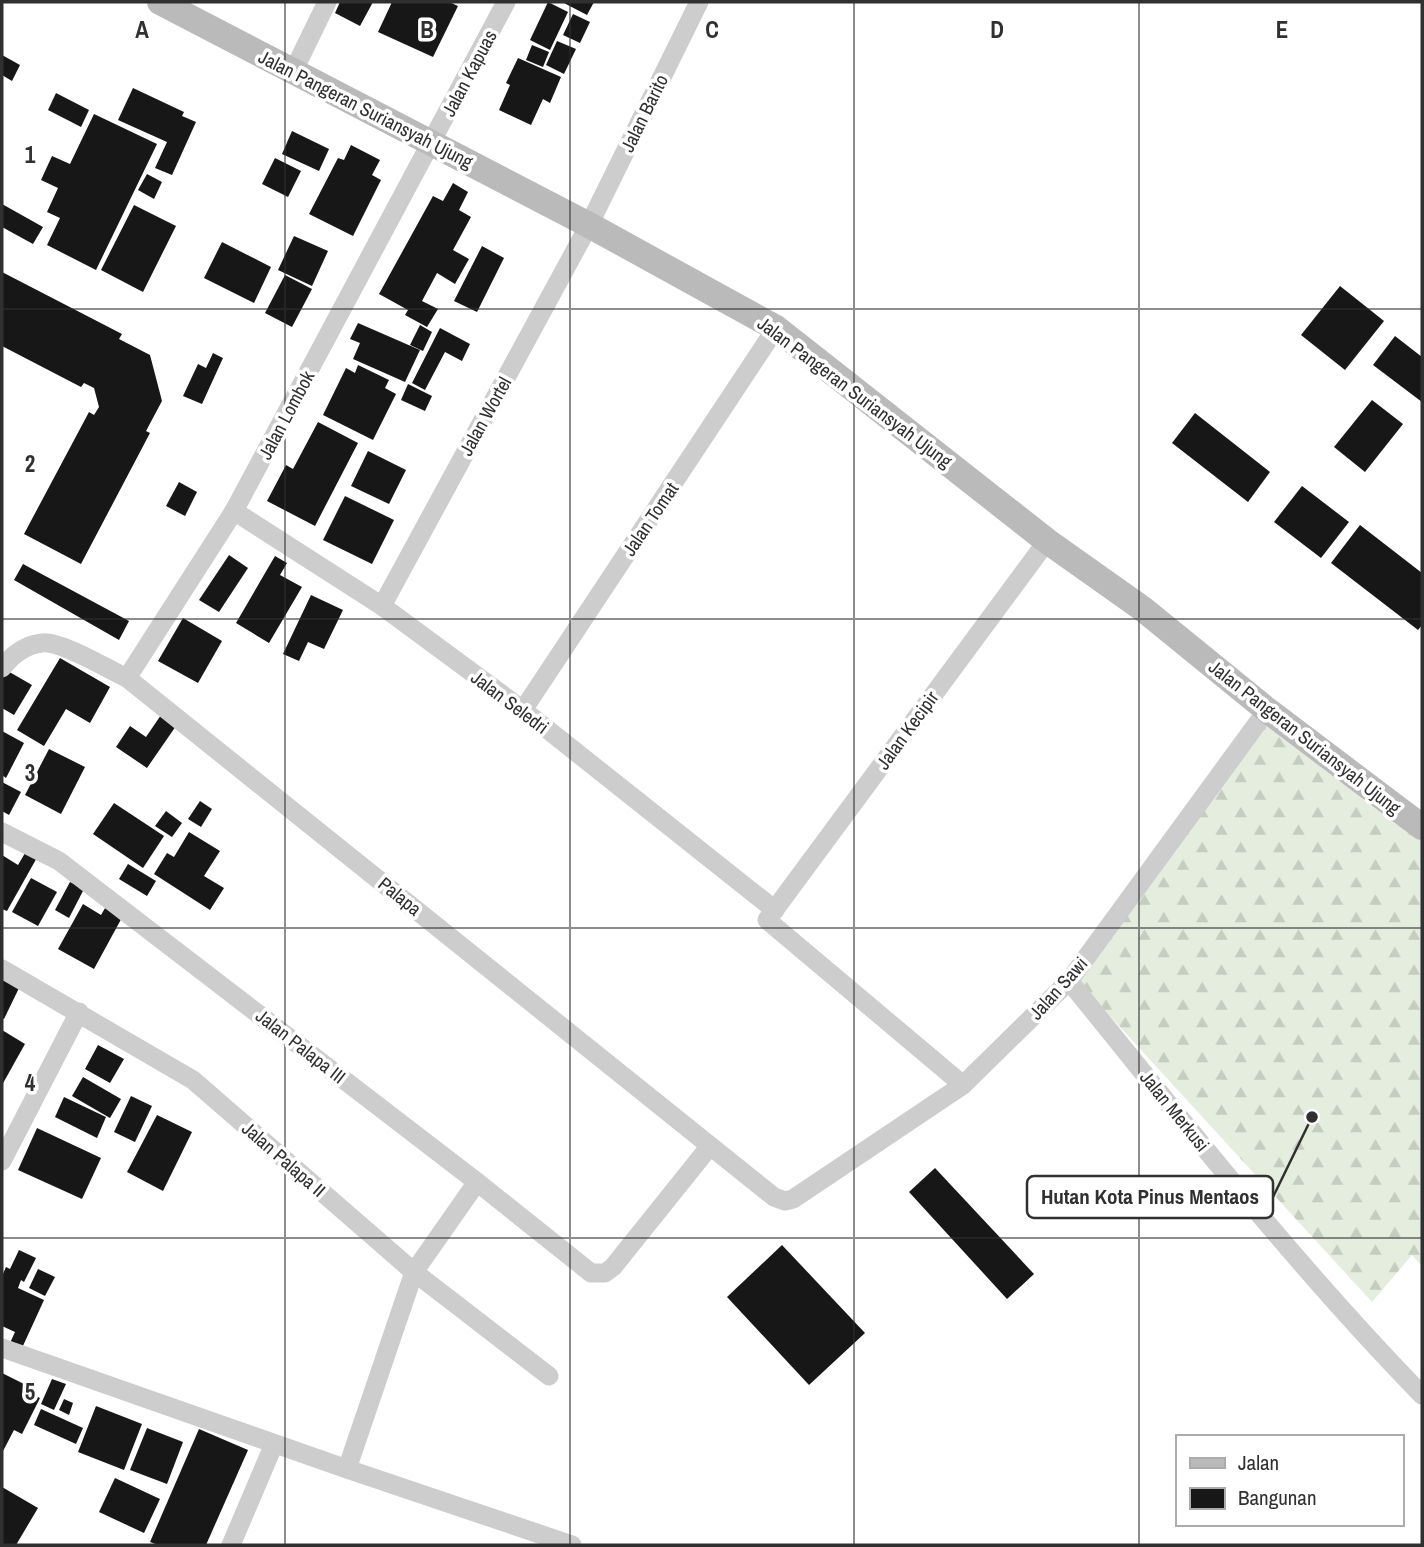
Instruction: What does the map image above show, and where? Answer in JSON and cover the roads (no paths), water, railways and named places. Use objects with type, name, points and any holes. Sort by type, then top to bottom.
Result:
[{"type":"main road","name":"Jalan Pangeran Suriansyah Ujung","points":[[160,2],[589,225],[776,328],[1047,541],[1143,609],[1267,710],[1422,827]]},
{"type":"street","points":[[293,72],[327,2]]},
{"type":"street","name":"Jalan Kapuas","points":[[432,144],[506,2]]},
{"type":"street","name":"Jalan Barito","points":[[589,225],[699,2]]},
{"type":"street","name":"Jalan Lombok","points":[[127,678],[234,511],[432,144]]},
{"type":"street","name":"Jalan Wortel","points":[[382,607],[589,225]]},
{"type":"street","name":"Jalan Tomat","points":[[523,710],[776,328]]},
{"type":"street","name":"Jalan Seledri","points":[[234,511],[382,607],[523,710],[771,915],[963,1085]]},
{"type":"street","name":"Jalan Kecipir","points":[[771,915],[1047,541]]},
{"type":"street","name":"Palapa","points":[[2,668],[14,652],[43,642],[67,649],[127,678],[774,1197],[785,1201]]},
{"type":"street","name":"Jalan Sawi","points":[[785,1201],[793,1199],[963,1085],[1069,981],[1267,710]]},
{"type":"street","name":"Jalan Palapa III","points":[[2,832],[59,861],[592,1273],[604,1273],[613,1267],[710,1146]]},
{"type":"street","name":"Jalan Palapa II","points":[[2,969],[193,1080],[414,1272],[549,1376]]},
{"type":"street","name":"Jalan Merkusi","points":[[1069,981],[1212,1156],[1377,1349],[1422,1395]]},
{"type":"street","points":[[2,1161],[79,1012]]},
{"type":"street","points":[[347,1469],[414,1272],[477,1182]]},
{"type":"street","points":[[2,1348],[572,1545]]},
{"type":"street","points":[[231,1545],[275,1444]]},
{"type":"place","name":"Hutan Kota Pinus Mentaos","points":[[1312,1117]]}]
